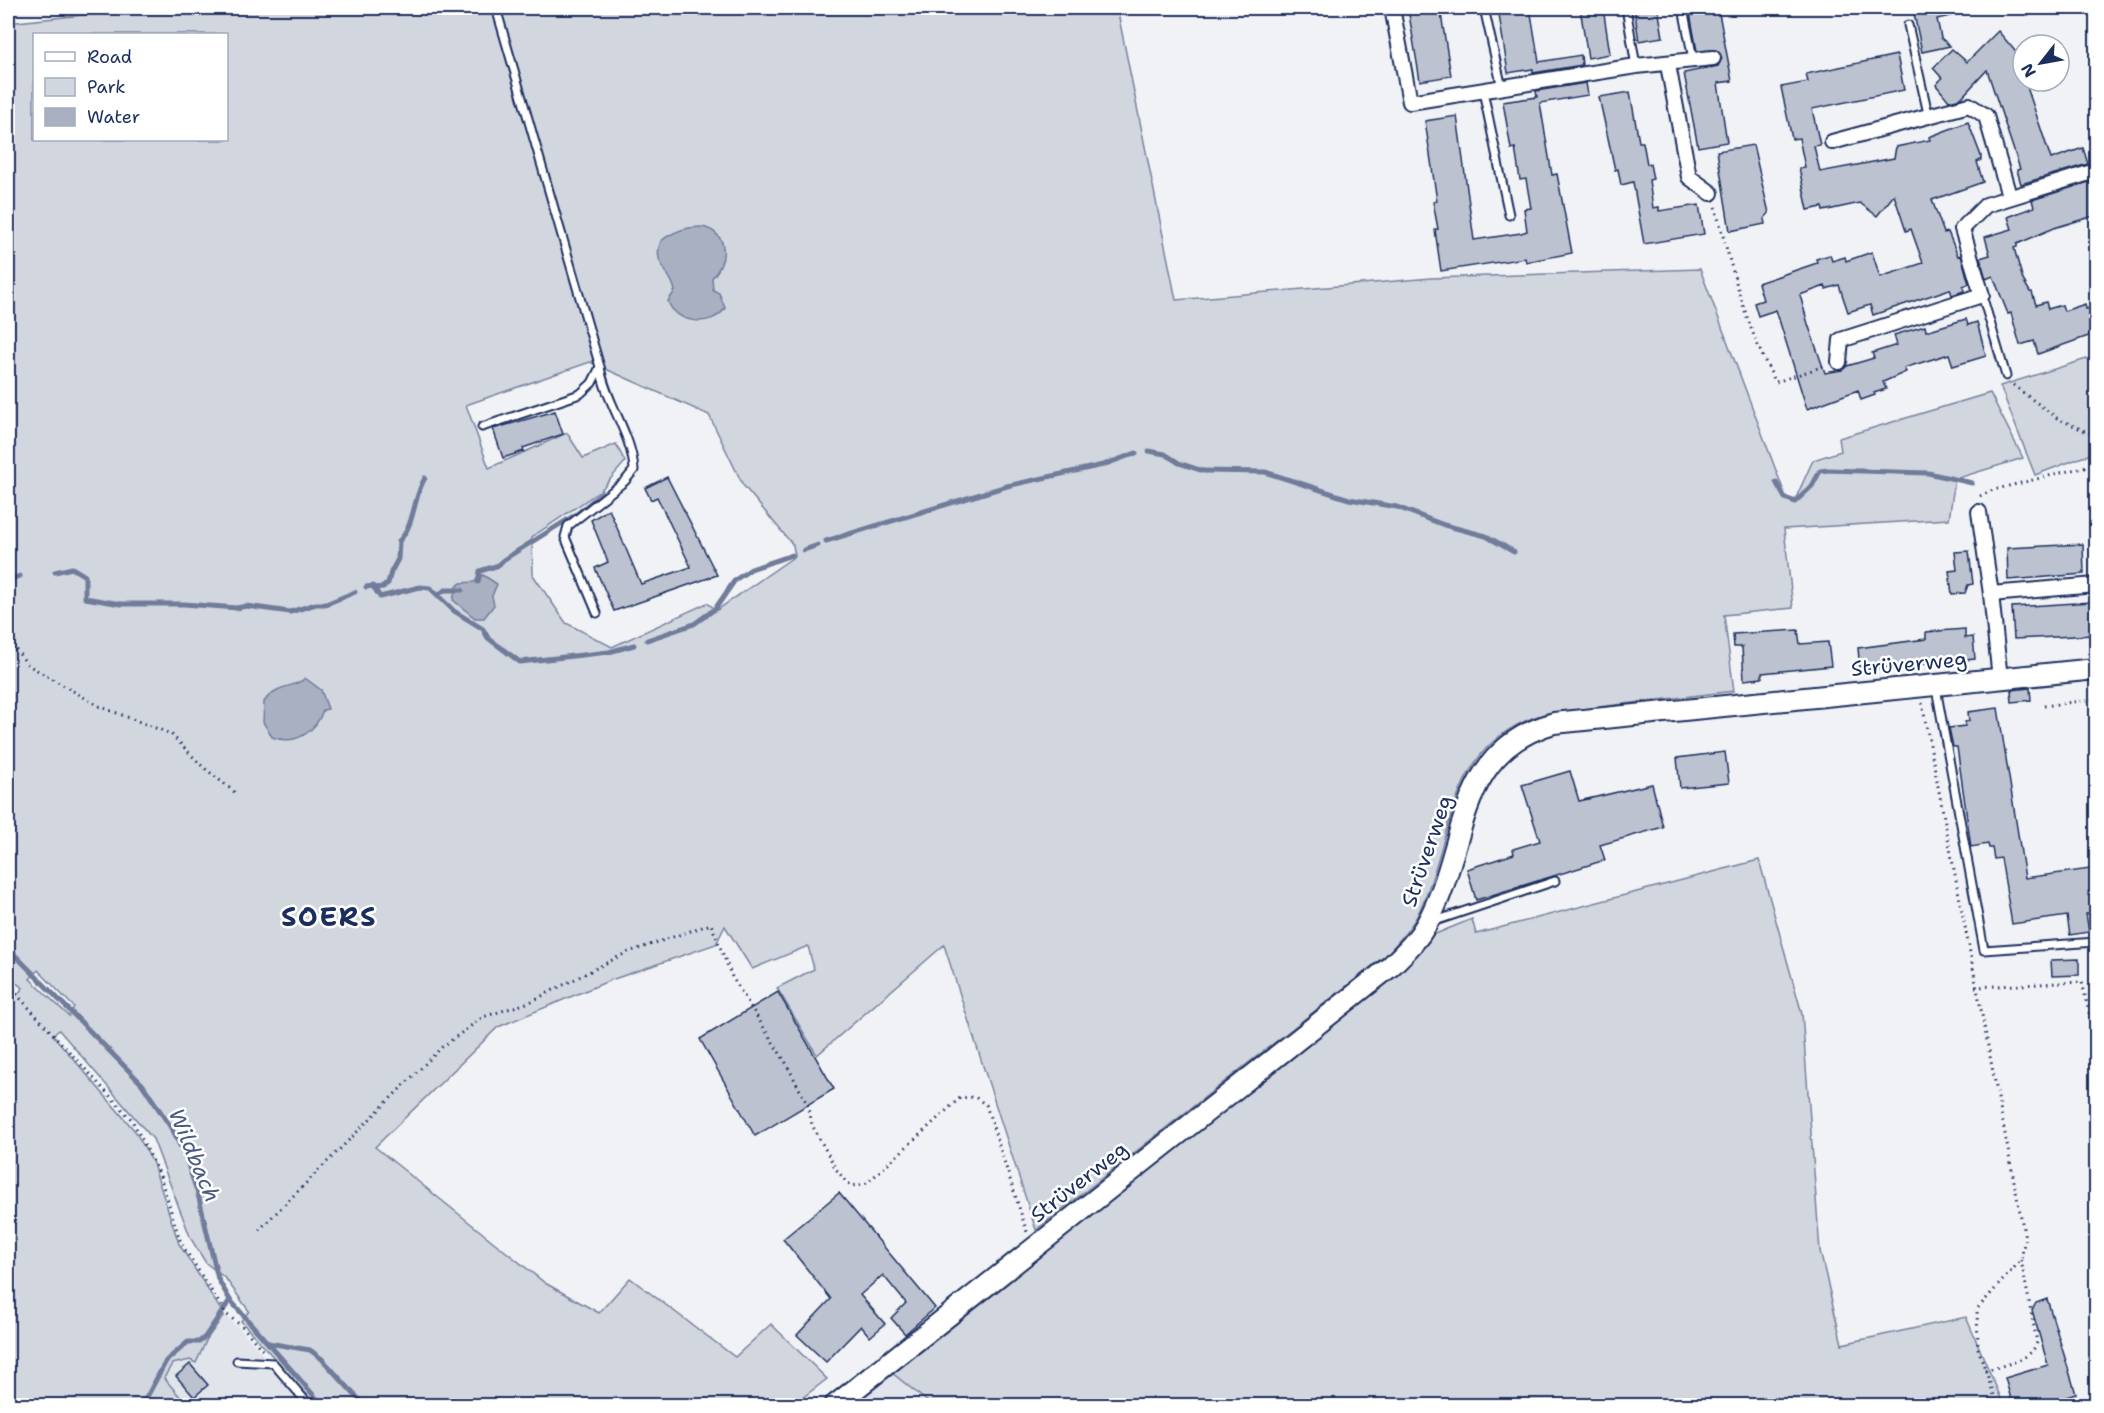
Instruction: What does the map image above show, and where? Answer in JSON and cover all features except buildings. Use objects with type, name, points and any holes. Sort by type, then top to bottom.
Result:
[{"type":"street","points":[[1392,8],[1410,102],[1636,66],[1668,65],[1693,59],[1713,58]]},
{"type":"street","points":[[1668,65],[1689,177],[1711,193]]},
{"type":"street","points":[[1832,142],[1929,118],[1969,105],[1986,116],[2009,196]]},
{"type":"street","points":[[1839,362],[1840,339],[1982,294],[1962,229],[1986,205],[2089,173],[2097,176]]},
{"type":"street","points":[[1979,512],[2000,679]]},
{"type":"street","points":[[1991,594],[2097,585]]},
{"type":"street","name":"Strüverweg","points":[[834,1406],[1391,966],[1416,941],[1427,924],[1479,780],[1505,748],[1534,729],[1554,723],[2097,669]]},
{"type":"lane","points":[[496,8],[600,367],[603,387],[633,455],[634,470],[625,481],[568,526],[565,537],[597,613]]},
{"type":"lane","points":[[1484,8],[1502,88]]},
{"type":"lane","points":[[1626,8],[1636,66]]},
{"type":"lane","points":[[1683,8],[1693,59]]},
{"type":"lane","points":[[1908,25],[1929,118]]},
{"type":"lane","points":[[1483,90],[1509,215]]},
{"type":"lane","points":[[1982,294],[2006,376]]},
{"type":"lane","points":[[482,427],[580,394],[592,383],[600,367]]},
{"type":"lane","points":[[1927,686],[1984,950],[2097,942]]},
{"type":"lane","points":[[1427,924],[1555,881]]},
{"type":"lane","points":[[237,1361],[273,1363],[310,1406]]},
{"type":"path","points":[[1711,193],[1751,328],[1763,359],[1776,382],[1839,362]]},
{"type":"path","points":[[2006,376],[2014,386],[2057,418],[2097,436]]},
{"type":"path","points":[[1979,512],[1980,497],[1994,490],[2097,464]]},
{"type":"path","points":[[8,640],[28,665],[38,671],[99,706],[171,734],[202,766],[238,795]]},
{"type":"path","points":[[1927,686],[1976,987],[2025,1238],[2021,1260],[2037,1342],[2028,1356],[1985,1371]]},
{"type":"path","points":[[2044,706],[2097,699]]},
{"type":"path","points":[[259,1230],[442,1047],[483,1017],[530,1002],[626,953],[711,924],[732,977],[786,1063],[809,1108],[812,1125],[847,1183],[856,1186],[867,1183],[960,1098],[975,1097],[986,1105],[1033,1249]]},
{"type":"path","points":[[1976,987],[2082,982],[2097,1042]]},
{"type":"path","points":[[8,985],[132,1120],[159,1173],[181,1243],[226,1314],[243,1327],[273,1363]]},
{"type":"path","points":[[2002,1406],[1996,1401],[1978,1348],[1977,1309],[2021,1260]]},
{"type":"shaded area","points":[[224,1315],[240,1329],[307,1405],[187,1405],[164,1379],[172,1364],[190,1360],[197,1363],[207,1339]]},
{"type":"shaded area","points":[[891,1372],[933,1405],[851,1406]]},
{"type":"green space","points":[[149,8],[1117,8],[1176,300],[1431,278],[1700,269],[1786,497],[1795,500],[1813,460],[1841,451],[1839,438],[1990,393],[2023,458],[1955,479],[1949,519],[1784,529],[1793,608],[1724,615],[1734,691],[1548,713],[1514,726],[1490,745],[1472,768],[1458,795],[1430,885],[1417,916],[1386,955],[1036,1230],[944,945],[817,1055],[777,988],[814,969],[808,946],[752,969],[725,926],[716,944],[611,980],[498,1027],[375,1147],[545,1283],[599,1313],[630,1278],[735,1357],[771,1324],[827,1379],[793,1405],[316,1405],[241,1321],[249,1311],[226,1279],[206,1263],[191,1239],[153,1139],[59,1030],[53,1035],[135,1131],[152,1161],[179,1244],[224,1315],[207,1339],[196,1363],[190,1360],[172,1364],[164,1378],[187,1405],[8,1405],[8,989],[17,995],[23,988],[8,977],[8,23]],"holes":[[[590,362],[709,415],[743,485],[793,545],[795,556],[717,610],[707,603],[612,647],[566,623],[533,575],[532,537],[600,491],[625,462],[616,444],[583,458],[567,433],[489,468],[466,405]],[[38,970],[74,1007],[69,1016],[30,979]]]},
{"type":"green space","points":[[2096,356],[2096,452],[2035,475],[2000,386]]},
{"type":"green space","points":[[1759,860],[1802,1014],[1820,1251],[1842,1344],[1966,1317],[2003,1403],[2007,1405],[933,1406],[891,1372],[1428,937],[1472,919],[1476,934]]},
{"type":"water","points":[[703,227],[718,235],[723,248],[721,263],[712,278],[713,290],[719,293],[725,308],[712,319],[695,321],[678,315],[668,301],[675,291],[660,262],[659,249],[661,241],[676,232]]},
{"type":"water","points":[[483,575],[497,584],[492,596],[494,605],[484,618],[475,618],[453,600],[456,587],[461,583],[474,582]]},
{"type":"water","points":[[305,678],[321,690],[328,709],[323,710],[315,725],[304,735],[289,740],[272,737],[263,722],[264,702],[275,691],[296,684]]},
{"type":"waterway","points":[[1149,451],[1165,454],[1179,463],[1203,471],[1265,472],[1349,499],[1397,507],[1444,525],[1486,536],[1514,552]]},
{"type":"waterway","points":[[826,541],[1007,486],[1103,465],[1136,453]]},
{"type":"waterway","points":[[1776,482],[1785,498],[1795,502],[1812,486],[1820,471],[1828,470],[1928,473],[1972,483]]},
{"type":"waterway","points":[[374,588],[383,587],[388,583],[398,559],[399,541],[408,527],[425,478]]},
{"type":"waterway","points":[[478,582],[480,571],[499,565],[503,560],[578,513],[602,493]]},
{"type":"waterway","points":[[804,550],[818,545]]},
{"type":"waterway","points":[[647,640],[694,624],[715,609],[735,580],[751,569],[792,555]]},
{"type":"waterway","points":[[55,572],[72,568],[85,576],[85,598],[121,604],[184,604],[237,608],[246,606],[290,612],[316,604],[326,604],[355,592]]},
{"type":"waterway","points":[[8,580],[20,576]]},
{"type":"waterway","points":[[366,587],[373,586],[380,597],[420,587],[430,588],[454,611],[483,629],[488,638],[520,662],[609,652],[634,645]]},
{"type":"waterway","points":[[438,595],[445,590],[462,590]]},
{"type":"waterway","name":"Wildbach","points":[[8,948],[142,1084],[170,1126],[184,1153],[198,1194],[218,1279],[230,1300],[323,1406]]},
{"type":"waterway","points":[[142,1406],[166,1361],[188,1342],[199,1342],[205,1337],[230,1300]]},
{"type":"waterway","name":"Wildbach","points":[[268,1343],[310,1350],[322,1359],[365,1406]]},
{"type":"district","name":"SOERS","points":[[329,917]]}]
